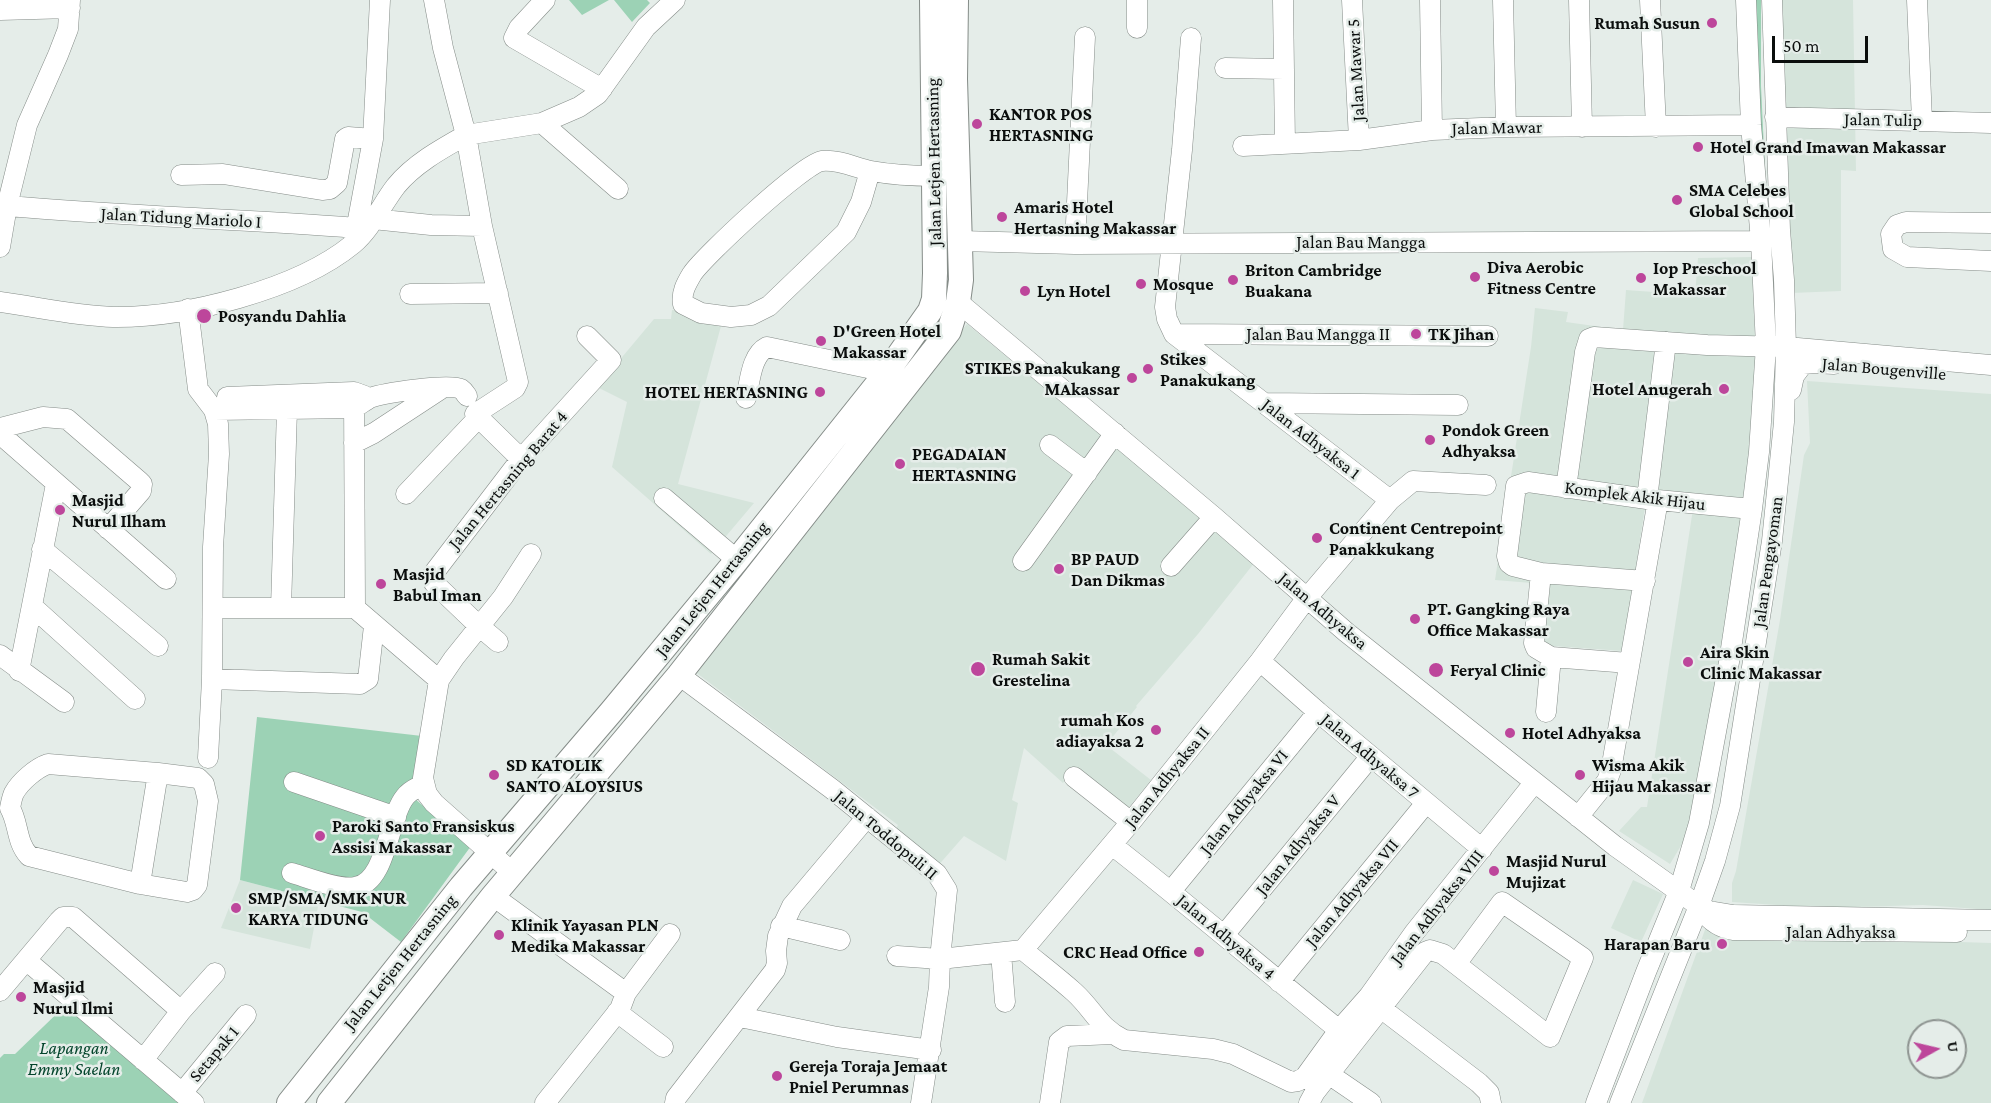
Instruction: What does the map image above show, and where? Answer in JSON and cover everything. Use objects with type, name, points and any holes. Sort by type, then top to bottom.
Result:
[{"type":"main road","name":"Jalan Letjen Hertasning","points":[[289,1103],[490,853],[738,560],[922,325],[934,299],[935,176],[932,0]]},
{"type":"main road","name":"Jalan Letjen Hertasning","points":[[329,1103],[493,896],[679,675],[949,331],[958,302],[961,280],[955,79],[956,0]]},
{"type":"main road","points":[[697,608],[719,624]]},
{"type":"main road","points":[[336,1043],[361,1063]]},
{"type":"street","points":[[361,230],[373,139],[380,0]]},
{"type":"street","points":[[406,494],[473,409],[518,385],[482,226],[466,135],[443,48],[434,0]]},
{"type":"street","points":[[545,0],[519,28],[514,38],[602,89]]},
{"type":"street","points":[[0,302],[112,317],[133,316],[239,299],[276,286],[334,257],[361,230],[410,172],[466,135],[542,123],[579,107],[598,94],[646,27],[675,0]]},
{"type":"street","points":[[1137,0],[1137,28]]},
{"type":"street","points":[[1283,0],[1285,144]]},
{"type":"street","name":"Jalan Mawar 5","points":[[1352,0],[1359,140]]},
{"type":"street","points":[[1430,0],[1432,130]]},
{"type":"street","points":[[1503,0],[1506,127]]},
{"type":"street","points":[[1580,0],[1582,126]]},
{"type":"street","points":[[1650,0],[1656,127]]},
{"type":"street","name":"Jalan Pengayoman","points":[[1596,1103],[1679,891],[1699,823],[1733,631],[1760,452],[1766,346],[1761,241],[1751,125],[1746,0]]},
{"type":"street","name":"Jalan Pengayoman","points":[[1620,1103],[1699,906],[1715,861],[1730,806],[1777,506],[1784,422],[1786,347],[1772,0]]},
{"type":"street","points":[[1917,0],[1922,121]]},
{"type":"street","points":[[0,10],[70,4],[68,29],[27,125],[7,206],[0,247]]},
{"type":"street","points":[[1075,244],[1086,37]]},
{"type":"street","points":[[1174,334],[1167,319],[1165,307],[1173,243],[1191,38]]},
{"type":"street","points":[[1225,68],[1284,69]]},
{"type":"street","name":"Jalan Tulip","points":[[1775,117],[1991,123]]},
{"type":"street","points":[[542,123],[618,189]]},
{"type":"street","name":"Jalan Mawar","points":[[1243,146],[1359,140],[1432,130],[1506,127],[1751,125]]},
{"type":"street","points":[[182,175],[223,174],[322,190],[330,189],[337,183],[345,140],[348,137],[373,139]]},
{"type":"street","points":[[870,171],[861,202],[846,232],[769,306],[751,315],[731,317],[701,314],[683,304],[685,286],[693,272],[805,169],[821,161],[832,161],[870,171],[935,176]]},
{"type":"street","name":"Jalan Tidung Mariolo I","points":[[7,206],[85,213],[219,218],[361,230],[431,225],[482,226]]},
{"type":"street","points":[[1991,223],[1906,222],[1897,225],[1891,234],[1893,249],[1902,255],[1991,261]]},
{"type":"street","name":"Jalan Bau Mangga","points":[[960,241],[1075,244],[1761,241]]},
{"type":"street","points":[[410,294],[498,293]]},
{"type":"street","name":"Jalan Adhyaksa","points":[[958,302],[1214,517],[1306,599],[1534,783],[1699,906],[1710,921],[1734,930],[1991,933]]},
{"type":"street","points":[[188,309],[198,389],[210,404],[218,424],[219,454],[213,547],[212,679],[208,758]]},
{"type":"street","name":"Jalan Bau Mangga II","points":[[1174,334],[1488,336]]},
{"type":"street","name":"Jalan Adhyaksa 1","points":[[1174,334],[1390,501]]},
{"type":"street","name":"Jalan Hertasning Barat 4","points":[[498,642],[434,583],[433,574],[521,459],[611,360],[587,336]]},
{"type":"street","name":"Jalan Bougenville","points":[[1566,488],[1585,352],[1589,339],[1600,337],[1707,345],[1786,347],[1991,365]]},
{"type":"street","points":[[1578,817],[1607,781],[1611,771],[1645,581],[1666,342]]},
{"type":"street","points":[[746,398],[756,357],[767,346],[887,372]]},
{"type":"street","name":"Jalan Bougenville","points":[[1784,422],[1794,376],[1797,369],[1808,363],[1991,379]]},
{"type":"street","points":[[354,443],[374,434],[442,388]]},
{"type":"street","points":[[210,404],[287,409],[359,399],[395,391],[458,388],[463,390],[473,409],[521,459]]},
{"type":"street","points":[[210,404],[359,399]]},
{"type":"street","points":[[355,608],[354,443],[359,399]]},
{"type":"street","points":[[1265,403],[1458,405]]},
{"type":"street","points":[[281,608],[287,409]]},
{"type":"street","points":[[0,428],[43,417],[67,419],[139,481],[142,484],[141,491],[108,529]]},
{"type":"street","points":[[1023,561],[1115,433]]},
{"type":"street","points":[[0,434],[166,579]]},
{"type":"street","points":[[1050,445],[1087,473]]},
{"type":"street","points":[[1390,501],[1409,483],[1417,480],[1486,485]]},
{"type":"street","name":"Komplek Akik Hijau","points":[[1541,573],[1513,566],[1509,563],[1507,556],[1514,490],[1519,484],[1528,482],[1653,499],[1752,509]]},
{"type":"street","points":[[19,671],[56,484]]},
{"type":"street","points":[[664,498],[738,560]]},
{"type":"street","name":"Jalan Adhyaksa II","points":[[1023,950],[1131,822],[1260,661],[1306,599],[1390,501]]},
{"type":"street","points":[[1171,566],[1214,517]]},
{"type":"street","points":[[42,549],[158,646]]},
{"type":"street","points":[[513,873],[434,803],[427,794],[423,773],[439,680],[503,597],[531,554]]},
{"type":"street","points":[[1629,663],[1551,657],[1540,652],[1534,643],[1541,573],[1645,581]]},
{"type":"street","points":[[33,607],[135,699]]},
{"type":"street","points":[[213,608],[355,608],[439,680]]},
{"type":"street","points":[[212,679],[360,684],[368,679],[374,626]]},
{"type":"street","points":[[1733,631],[1758,633]]},
{"type":"street","points":[[0,655],[64,702]]},
{"type":"street","points":[[1546,712],[1551,657]]},
{"type":"street","name":"Jalan Adhyaksa 7","points":[[1260,661],[1482,849]]},
{"type":"street","name":"Jalan Toddopuli II","points":[[679,675],[867,817],[938,874],[944,883],[947,890],[939,987],[921,1103]]},
{"type":"street","name":"Jalan Adhyaksa VI","points":[[1171,891],[1318,712]]},
{"type":"street","name":"Jalan Adhyaksa V","points":[[1224,935],[1371,756]]},
{"type":"street","points":[[48,764],[198,778],[207,793],[208,801],[199,880],[193,890],[187,891],[140,884],[29,856],[20,844],[17,821],[6,799],[41,766],[48,764]]},
{"type":"street","points":[[140,884],[158,773]]},
{"type":"street","points":[[1074,777],[1131,822]]},
{"type":"street","points":[[294,782],[350,799],[396,817]]},
{"type":"street","name":"Jalan Adhyaksa VIII","points":[[1339,1030],[1369,996],[1414,933],[1534,783]]},
{"type":"street","points":[[292,873],[340,886],[353,888],[360,886],[372,876],[403,798],[424,784]]},
{"type":"street","name":"Jalan Adhyaksa VII","points":[[1278,982],[1426,803]]},
{"type":"street","points":[[675,1103],[676,1098],[775,970],[781,926],[792,906],[867,817]]},
{"type":"street","name":"Jalan Adhyaksa 4","points":[[1112,845],[1339,1030]]},
{"type":"street","points":[[493,896],[626,993]]},
{"type":"street","points":[[1309,1103],[1315,1092],[1425,952],[1437,951],[1550,1037],[1583,958],[1502,902],[1456,964]]},
{"type":"street","name":"Jalan Adhyaksa","points":[[1699,906],[1733,915],[1991,920]]},
{"type":"street","points":[[0,991],[63,916],[73,917],[181,1011]]},
{"type":"street","points":[[781,926],[840,940]]},
{"type":"street","points":[[545,1103],[617,1012],[626,993],[670,934]]},
{"type":"street","points":[[897,956],[940,959],[1023,950],[1074,992],[1101,1025],[1124,1040],[1213,1049],[1233,1054],[1295,1082],[1305,1077],[1339,1030]]},
{"type":"street","points":[[1001,953],[1005,1002]]},
{"type":"street","points":[[26,960],[188,1098]]},
{"type":"street","points":[[143,1060],[181,1011],[215,973]]},
{"type":"street","points":[[1382,1009],[1479,1083],[1489,1093],[1491,1103]]},
{"type":"street","points":[[617,1012],[663,1047]]},
{"type":"street","name":"Setapak 1","points":[[188,1098],[246,1016]]},
{"type":"street","points":[[740,1017],[837,1037],[931,1050]]},
{"type":"street","points":[[1050,1103],[1059,1042],[1067,1036],[1112,1034]]},
{"type":"street","points":[[1330,1075],[1371,1103]]},
{"type":"shaded area","points":[[1777,0],[1853,0],[1856,171],[1841,170],[1841,291],[1791,293]]},
{"type":"shaded area","points":[[1752,257],[1756,368],[1746,501],[1645,507],[1623,651],[1540,645],[1544,584],[1495,580],[1535,308],[1568,312],[1566,322],[1623,330],[1626,290],[1695,295],[1698,258]]},
{"type":"shaded area","points":[[672,310],[724,315],[678,484],[754,503],[711,554],[612,467],[627,402],[597,387],[654,319],[671,319]]},
{"type":"shaded area","points":[[967,324],[1255,562],[1106,745],[1151,780],[1126,811],[1072,771],[1063,783],[1024,748],[1012,800],[1018,803],[1006,861],[964,836],[936,868],[894,832],[898,825],[694,671],[849,479],[844,475]]},
{"type":"shaded area","points":[[1807,381],[1991,394],[1991,910],[1923,905],[1823,908],[1732,902],[1732,883],[1780,620],[1804,455],[1810,443]]},
{"type":"shaded area","points":[[1693,509],[1744,516],[1694,824],[1670,864],[1619,831],[1641,807],[1647,807]]},
{"type":"shaded area","points":[[240,880],[319,901],[310,949],[221,928]]},
{"type":"shaded area","points":[[1633,880],[1663,894],[1641,942],[1611,928]]},
{"type":"shaded area","points":[[1706,927],[1898,940],[1991,943],[1991,1103],[1642,1103]]},
{"type":"green space","points":[[569,0],[609,0],[582,15]]},
{"type":"green space","points":[[614,0],[647,0],[650,3],[632,22]]},
{"type":"green space","points":[[1751,0],[1761,0],[1761,86],[1768,233]]},
{"type":"green space","points":[[257,717],[422,736],[415,799],[471,846],[401,942],[362,912],[240,880]]},
{"type":"green space","name":"Lapangan Emmy Saelan","points":[[72,999],[194,1103],[0,1103],[0,1058],[4,1054],[15,1054]]},
{"type":"place","name":"Rumah Susun","points":[[1712,23]]},
{"type":"place","name":"KANTOR POS HERTASNING","points":[[977,124]]},
{"type":"place","name":"Hotel Grand Imawan Makassar","points":[[1698,147]]},
{"type":"place","name":"SMA Celebes Global School","points":[[1677,200]]},
{"type":"place","name":"Amaris Hotel Hertasning Makassar","points":[[1002,217]]},
{"type":"place","name":"Diva Aerobic Fitness Centre","points":[[1475,277]]},
{"type":"place","name":"Iop Preschool Makassar","points":[[1641,278]]},
{"type":"place","name":"Briton Cambridge Buakana","points":[[1233,280]]},
{"type":"place","name":"Mosque","points":[[1141,284]]},
{"type":"place","name":"Lyn Hotel","points":[[1025,291]]},
{"type":"place","name":"Posyandu Dahlia","points":[[204,316]]},
{"type":"place","name":"TK Jihan","points":[[1416,334]]},
{"type":"place","name":"D'Green Hotel Makassar","points":[[821,341]]},
{"type":"place","name":"Stikes Panakukang","points":[[1148,369]]},
{"type":"place","name":"STIKES Panakukang MAkassar","points":[[1132,378]]},
{"type":"place","name":"Hotel Anugerah","points":[[1724,389]]},
{"type":"place","name":"HOTEL HERTASNING","points":[[820,392]]},
{"type":"place","name":"Pondok Green Adhyaksa","points":[[1430,440]]},
{"type":"place","name":"PEGADAIAN HERTASNING","points":[[900,464]]},
{"type":"place","name":"Masjid Nurul Ilham","points":[[60,510]]},
{"type":"place","name":"Continent Centrepoint Panakkukang","points":[[1317,538]]},
{"type":"place","name":"BP PAUD Dan Dikmas","points":[[1059,569]]},
{"type":"place","name":"Masjid Babul Iman","points":[[381,584]]},
{"type":"place","name":"PT. Gangking Raya Office Makassar","points":[[1415,619]]},
{"type":"place","name":"Aira Skin Clinic Makassar","points":[[1688,662]]},
{"type":"place","name":"Rumah Sakit Grestelina","points":[[978,669]]},
{"type":"place","name":"Feryal Clinic","points":[[1436,670]]},
{"type":"place","name":"rumah Kos adiayaksa 2","points":[[1156,730]]},
{"type":"place","name":"Hotel Adhyaksa","points":[[1510,733]]},
{"type":"place","name":"SD KATOLIK SANTO ALOYSIUS","points":[[494,775]]},
{"type":"place","name":"Wisma Akik Hijau Makassar","points":[[1580,775]]},
{"type":"place","name":"Paroki Santo Fransiskus Assisi Makassar","points":[[320,836]]},
{"type":"place","name":"Masjid Nurul Mujizat","points":[[1494,871]]},
{"type":"place","name":"SMP/SMA/SMK NUR KARYA TIDUNG","points":[[236,908]]},
{"type":"place","name":"Klinik Yayasan PLN Medika Makassar","points":[[499,935]]},
{"type":"place","name":"Harapan Baru","points":[[1722,944]]},
{"type":"place","name":"CRC Head Office","points":[[1199,952]]},
{"type":"place","name":"Masjid Nurul Ilmi","points":[[21,997]]},
{"type":"place","name":"Gereja Toraja Jemaat Pniel Perumnas","points":[[777,1076]]}]
